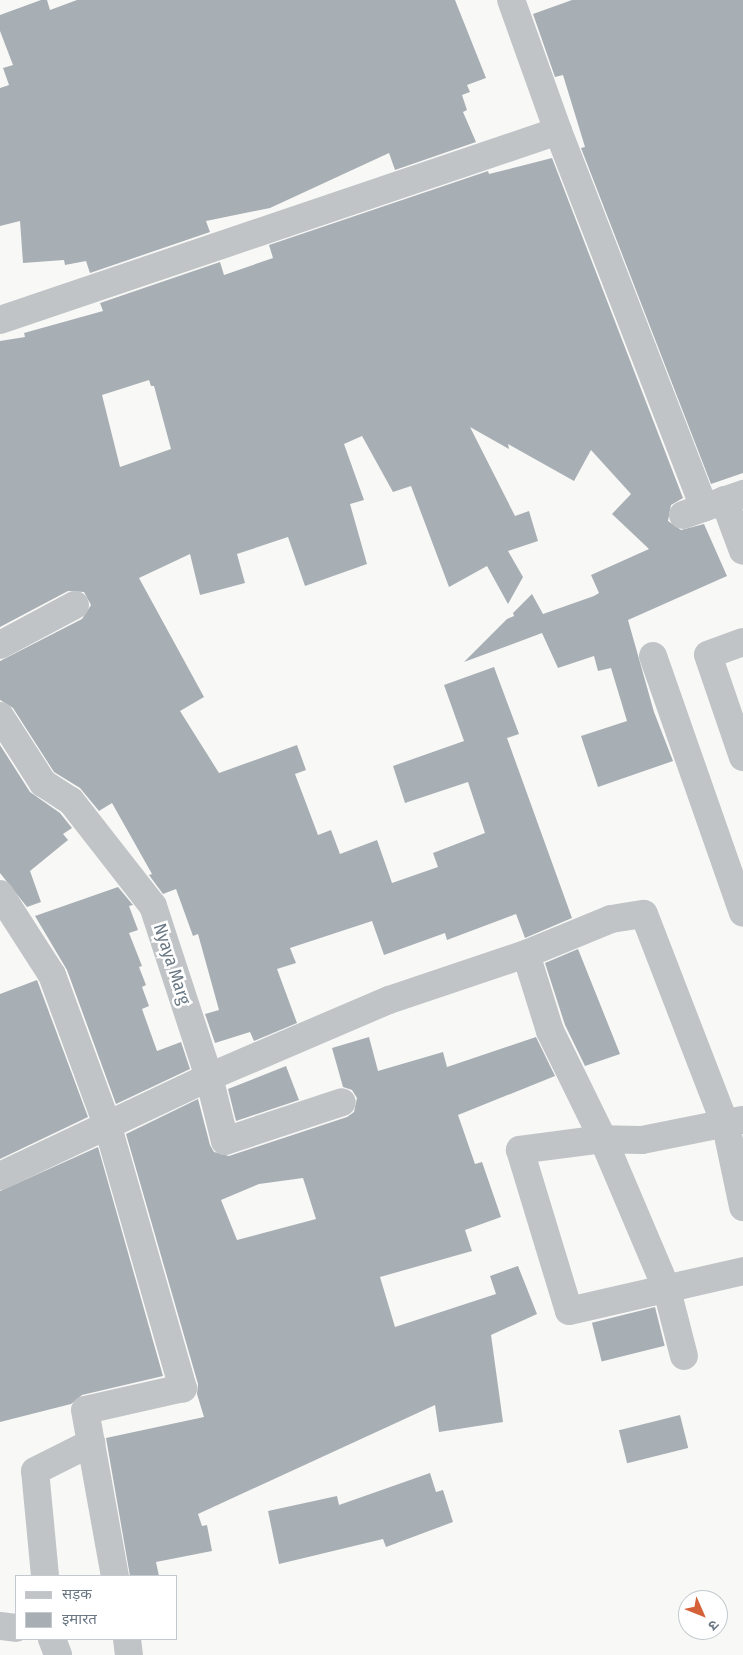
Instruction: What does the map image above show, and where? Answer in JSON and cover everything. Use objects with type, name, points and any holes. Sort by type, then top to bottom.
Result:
[{"type":"street","points":[[510,0],[558,131],[714,504],[743,551]]},
{"type":"street","points":[[0,320],[558,131]]},
{"type":"street","points":[[0,645],[75,605]]},
{"type":"street","points":[[743,642],[708,655],[743,757]]},
{"type":"street","points":[[653,656],[743,912]]},
{"type":"street","name":"Nyaya Marg","points":[[0,716],[43,783],[70,801],[153,906],[209,1077],[225,1141],[342,1102]]},
{"type":"street","points":[[0,894],[52,975],[108,1127],[183,1388],[85,1410],[115,1575]]},
{"type":"street","points":[[0,1176],[108,1127],[209,1077],[388,1000],[526,954],[611,919],[644,914],[734,1123],[743,1207]]},
{"type":"street","points":[[526,954],[550,1031],[603,1139],[667,1290],[684,1356]]},
{"type":"street","points":[[734,1123],[642,1140],[603,1139],[520,1150],[569,1311],[743,1271]]},
{"type":"street","points":[[45,1575],[35,1471],[91,1443]]},
{"type":"street","points":[[0,1626],[15,1628]]},
{"type":"street","points":[[52,1640],[58,1655]]},
{"type":"street","points":[[126,1640],[130,1655]]},
{"type":"building","points":[[41,0],[47,0],[50,10],[77,0],[455,0],[486,78],[467,85],[470,92],[462,95],[467,110],[463,112],[476,142],[395,170],[389,153],[270,208],[206,221],[210,232],[90,273],[86,261],[65,265],[64,260],[23,263],[20,221],[0,226],[0,88],[9,85],[3,68],[13,65],[0,31],[0,15]]},
{"type":"building","points":[[572,0],[743,0],[743,473],[711,484],[581,148],[585,147],[563,75],[555,77],[533,14]]},
{"type":"building","points":[[552,158],[683,498],[671,505],[668,521],[681,530],[704,524],[727,576],[628,620],[654,712],[673,761],[598,787],[581,736],[627,721],[611,668],[598,671],[594,656],[558,668],[542,633],[464,662],[507,619],[514,616],[513,613],[532,594],[543,614],[594,596],[599,593],[591,575],[649,549],[612,514],[631,494],[591,450],[574,481],[508,444],[509,449],[470,427],[515,516],[529,511],[538,541],[508,551],[523,577],[508,604],[487,566],[449,587],[411,486],[393,492],[362,436],[344,444],[364,500],[350,504],[367,564],[305,586],[288,537],[237,554],[245,583],[200,595],[190,554],[139,578],[204,697],[180,711],[219,773],[297,745],[306,770],[295,774],[318,835],[331,830],[340,854],[377,840],[392,883],[438,867],[433,853],[485,833],[468,782],[405,803],[393,766],[464,741],[444,685],[494,667],[519,734],[507,738],[572,918],[525,938],[516,914],[447,940],[445,933],[384,955],[372,921],[290,948],[296,963],[277,969],[297,1023],[254,1041],[250,1032],[215,1043],[205,1014],[219,1010],[198,934],[193,936],[176,889],[163,894],[149,875],[152,874],[112,803],[99,811],[80,788],[54,772],[13,708],[0,700],[0,661],[82,619],[91,605],[84,592],[68,591],[0,627],[0,341],[25,337],[24,333],[103,311],[100,303],[220,262],[224,275],[273,258],[269,245],[488,171],[489,174]],"holes":[[[149,380],[151,386],[154,386],[171,449],[120,467],[102,395]]]},
{"type":"building","points":[[0,745],[30,792],[60,813],[72,828],[63,834],[68,840],[30,871],[41,902],[27,907],[0,873]]},
{"type":"building","points":[[118,887],[133,905],[129,906],[138,930],[129,933],[142,966],[139,967],[146,985],[142,987],[149,1006],[142,1009],[157,1051],[181,1042],[190,1069],[116,1104],[67,970],[35,916]]},
{"type":"building","points":[[578,949],[620,1054],[585,1066],[565,1025],[545,963]]},
{"type":"building","points":[[37,980],[88,1117],[0,1159],[0,994]]},
{"type":"building","points":[[369,1037],[378,1071],[443,1052],[447,1067],[536,1037],[555,1076],[458,1115],[475,1164],[482,1162],[501,1217],[465,1230],[472,1251],[380,1277],[395,1327],[496,1294],[490,1276],[518,1266],[537,1314],[491,1335],[503,1422],[439,1432],[435,1405],[198,1514],[202,1526],[207,1525],[212,1551],[156,1562],[159,1575],[130,1575],[106,1438],[204,1417],[197,1394],[198,1384],[126,1134],[198,1099],[210,1145],[214,1152],[229,1156],[347,1117],[354,1112],[357,1098],[352,1090],[343,1087],[332,1048]],"holes":[[[303,1178],[316,1219],[237,1240],[221,1200],[259,1184]]]},
{"type":"building","points":[[286,1066],[299,1100],[236,1121],[228,1089]]},
{"type":"building","points":[[98,1147],[163,1376],[82,1395],[71,1404],[0,1422],[0,1191]]},
{"type":"building","points":[[655,1307],[665,1346],[602,1362],[592,1323]]},
{"type":"building","points":[[680,1415],[688,1448],[627,1463],[619,1430]]},
{"type":"building","points":[[430,1473],[436,1492],[443,1490],[453,1522],[386,1547],[383,1539],[279,1564],[268,1511],[337,1496],[339,1505]]}]
